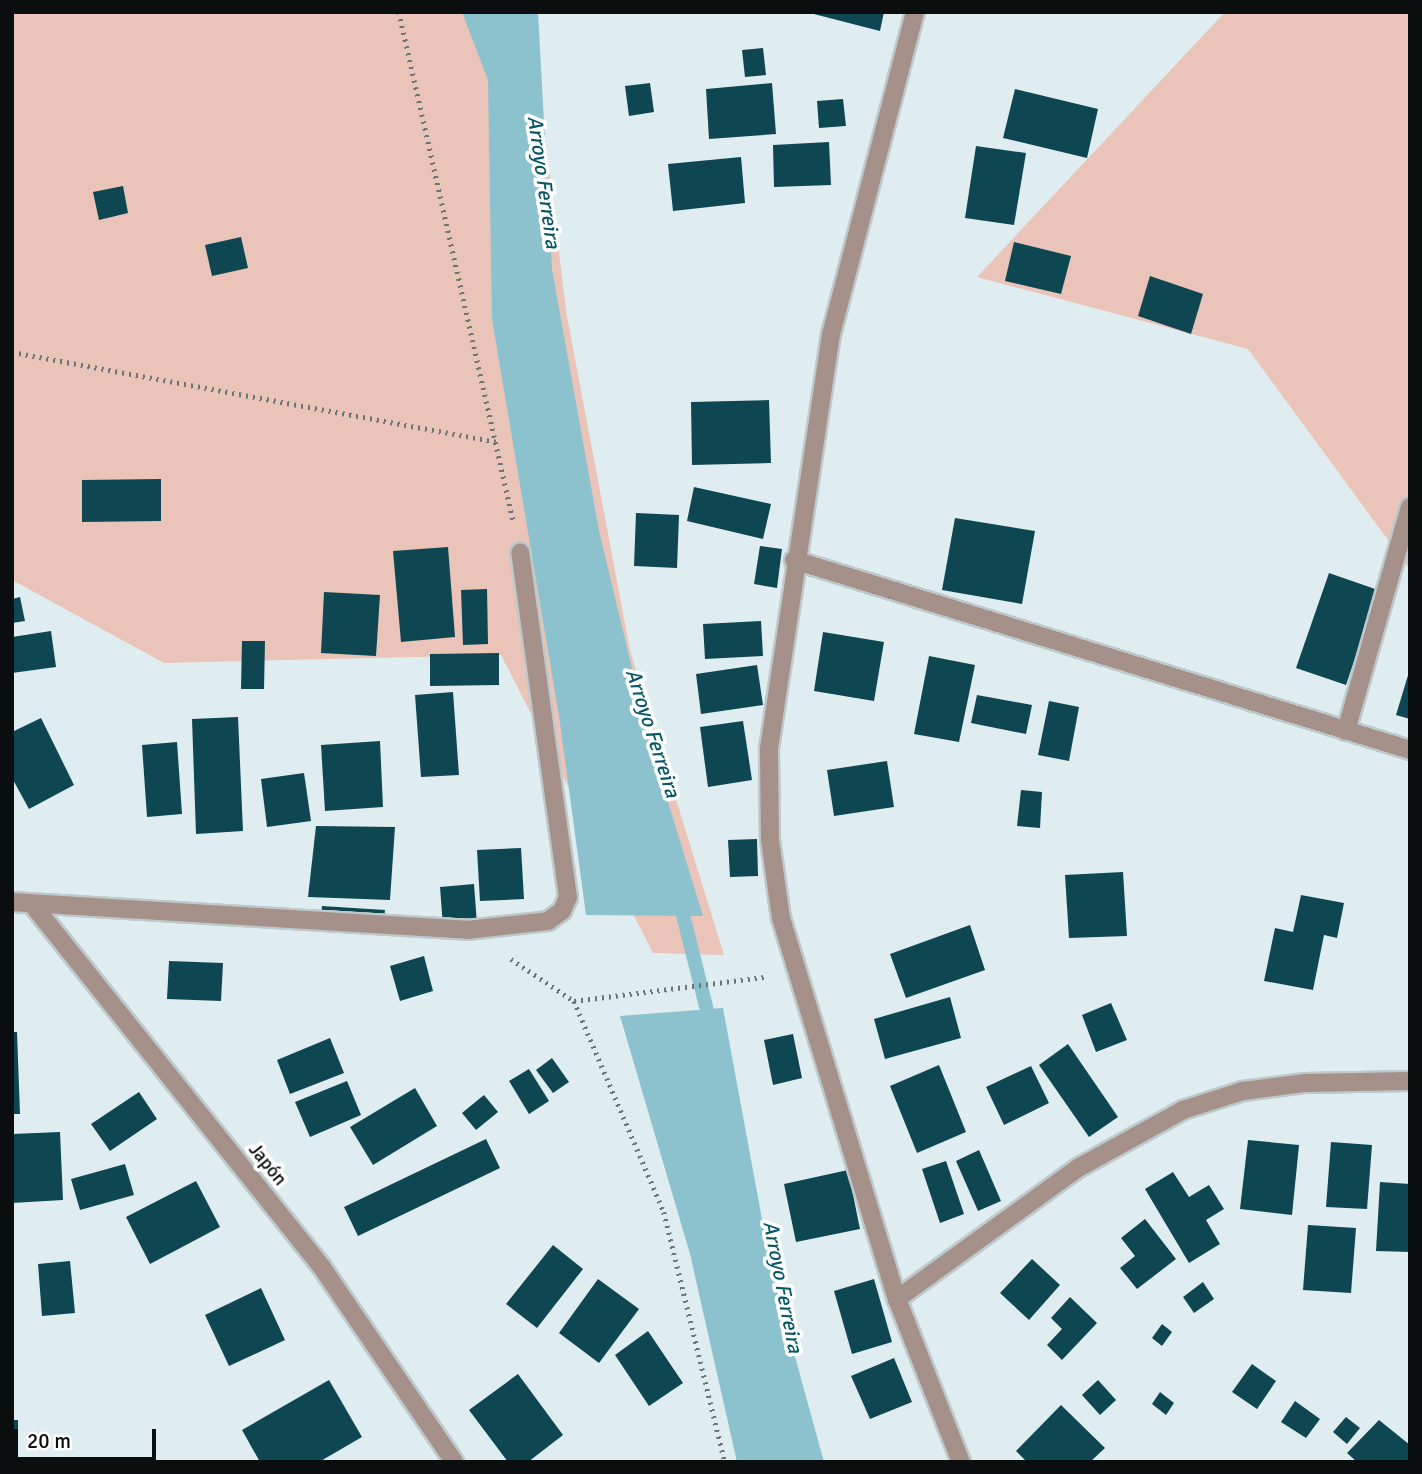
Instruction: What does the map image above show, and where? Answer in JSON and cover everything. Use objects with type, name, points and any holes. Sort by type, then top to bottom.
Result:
[{"type":"street","points":[[915,12],[831,334],[794,560],[769,750],[771,840],[781,918],[897,1299],[961,1462]]},
{"type":"street","points":[[1346,732],[1410,507]]},
{"type":"street","points":[[12,902],[467,930],[548,922],[562,911],[568,897],[520,552]]},
{"type":"street","points":[[794,560],[1410,750]]},
{"type":"street","name":"Japón","points":[[32,904],[321,1266],[454,1462]]},
{"type":"street","points":[[897,1299],[1078,1168],[1183,1110],[1243,1091],[1305,1083],[1410,1081]]},
{"type":"path","points":[[399,12],[520,552]]},
{"type":"path","points":[[12,352],[496,442]]},
{"type":"path","points":[[467,930],[574,1002],[664,1212],[725,1462]]},
{"type":"path","points":[[574,1002],[748,979]]},
{"type":"shaded area","points":[[12,12],[530,12],[566,311],[630,650],[724,955],[653,953],[501,655],[164,663],[12,580]]},
{"type":"shaded area","points":[[1225,12],[1410,12],[1410,570],[1248,349],[977,277]]},
{"type":"water","points":[[462,12],[538,12],[552,269],[599,531],[650,743],[703,916],[586,915],[559,716],[492,319],[488,80]]},
{"type":"water","points":[[723,1008],[772,1273],[824,1462],[737,1462],[690,1254],[620,1016]]},
{"type":"building","points":[[806,12],[884,12],[880,31]]},
{"type":"building","points":[[763,48],[766,75],[745,77],[742,50]]},
{"type":"building","points":[[650,83],[654,112],[629,116],[625,86]]},
{"type":"building","points":[[772,83],[776,134],[709,139],[706,89]]},
{"type":"building","points":[[1015,89],[1098,109],[1087,158],[1003,138]]},
{"type":"building","points":[[843,99],[846,126],[819,128],[817,101]]},
{"type":"building","points":[[829,142],[831,185],[774,187],[773,145]]},
{"type":"building","points":[[976,146],[1026,153],[1014,225],[965,218]]},
{"type":"building","points":[[741,157],[745,203],[673,211],[668,164]]},
{"type":"building","points":[[123,186],[128,213],[99,220],[93,192]]},
{"type":"building","points":[[241,237],[248,268],[212,276],[205,245]]},
{"type":"building","points":[[1014,242],[1071,256],[1061,294],[1005,281]]},
{"type":"building","points":[[1150,276],[1203,294],[1191,334],[1138,316]]},
{"type":"building","points":[[769,400],[771,463],[692,465],[691,402]]},
{"type":"building","points":[[161,479],[161,521],[82,522],[82,480]]},
{"type":"building","points":[[694,487],[771,504],[763,539],[687,521]]},
{"type":"building","points":[[636,513],[679,515],[677,568],[634,566]]},
{"type":"building","points":[[955,518],[1035,531],[1022,604],[942,590]]},
{"type":"building","points":[[760,546],[782,549],[777,588],[754,584]]},
{"type":"building","points":[[448,547],[455,637],[401,642],[393,551]]},
{"type":"building","points":[[1329,573],[1378,590],[1346,685],[1296,668]]},
{"type":"building","points":[[487,589],[488,644],[463,645],[461,590]]},
{"type":"building","points":[[324,592],[380,595],[376,656],[321,653]]},
{"type":"building","points":[[20,597],[25,621],[12,623],[12,599]]},
{"type":"building","points":[[761,621],[763,656],[705,659],[703,624]]},
{"type":"building","points":[[51,631],[56,667],[12,673],[12,637]]},
{"type":"building","points":[[823,632],[884,642],[874,701],[814,691]]},
{"type":"building","points":[[242,641],[265,641],[264,689],[241,689]]},
{"type":"building","points":[[499,653],[499,685],[430,686],[430,654]]},
{"type":"building","points":[[929,656],[975,665],[959,742],[914,734]]},
{"type":"building","points":[[757,665],[763,705],[701,714],[696,674]]},
{"type":"building","points":[[1410,672],[1410,719],[1396,715]]},
{"type":"building","points":[[453,692],[459,775],[421,777],[415,695]]},
{"type":"building","points":[[977,695],[1032,705],[1026,734],[971,723]]},
{"type":"building","points":[[1049,701],[1079,707],[1069,761],[1038,755]]},
{"type":"building","points":[[238,717],[243,831],[196,834],[192,719]]},
{"type":"building","points":[[41,718],[74,785],[29,809],[12,778],[12,732]]},
{"type":"building","points":[[743,721],[752,780],[708,787],[700,727]]},
{"type":"building","points":[[380,741],[383,807],[325,811],[321,745]]},
{"type":"building","points":[[177,742],[182,814],[147,817],[142,745]]},
{"type":"building","points":[[887,761],[894,807],[834,816],[827,770]]},
{"type":"building","points":[[304,773],[311,821],[267,827],[261,779]]},
{"type":"building","points":[[1021,790],[1042,792],[1040,828],[1017,826]]},
{"type":"building","points":[[316,826],[395,827],[390,900],[308,897]]},
{"type":"building","points":[[757,839],[758,876],[730,877],[728,840]]},
{"type":"building","points":[[521,848],[524,899],[480,901],[477,850]]},
{"type":"building","points":[[1123,872],[1127,936],[1069,938],[1065,875]]},
{"type":"building","points":[[474,884],[477,924],[443,926],[440,887]]},
{"type":"building","points":[[1301,895],[1344,903],[1337,938],[1324,935],[1313,990],[1264,981],[1275,928],[1293,932]]},
{"type":"building","points":[[322,906],[385,910],[384,919],[321,914]]},
{"type":"building","points":[[970,925],[985,970],[906,998],[890,954]]},
{"type":"building","points":[[424,956],[433,991],[400,1001],[390,966]]},
{"type":"building","points":[[169,961],[223,963],[221,1001],[167,999]]},
{"type":"building","points":[[950,997],[961,1038],[885,1059],[874,1019]]},
{"type":"building","points":[[1111,1003],[1127,1040],[1096,1052],[1082,1015]]},
{"type":"building","points":[[12,1032],[17,1032],[20,1114],[12,1114]]},
{"type":"building","points":[[793,1034],[802,1078],[773,1085],[764,1040]]},
{"type":"building","points":[[330,1038],[344,1073],[290,1094],[277,1060]]},
{"type":"building","points":[[1068,1044],[1118,1117],[1089,1137],[1039,1065]]},
{"type":"building","points":[[552,1058],[569,1082],[553,1093],[536,1070]]},
{"type":"building","points":[[939,1065],[966,1132],[917,1153],[890,1086]]},
{"type":"building","points":[[1031,1066],[1049,1103],[1004,1125],[986,1087]]},
{"type":"building","points":[[529,1069],[549,1101],[529,1114],[509,1081]]},
{"type":"building","points":[[347,1081],[361,1115],[310,1137],[295,1102]]},
{"type":"building","points":[[415,1088],[437,1126],[373,1165],[350,1127]]},
{"type":"building","points":[[139,1092],[157,1119],[110,1151],[91,1124]]},
{"type":"building","points":[[484,1095],[498,1112],[476,1130],[462,1113]]},
{"type":"building","points":[[60,1132],[63,1200],[12,1203],[12,1134]]},
{"type":"building","points":[[486,1139],[500,1168],[358,1236],[344,1207]]},
{"type":"building","points":[[1248,1140],[1299,1145],[1292,1215],[1240,1209]]},
{"type":"building","points":[[1331,1142],[1372,1145],[1367,1209],[1326,1207]]},
{"type":"building","points":[[979,1150],[1001,1201],[978,1211],[956,1161]]},
{"type":"building","points":[[946,1161],[964,1214],[940,1223],[922,1169]]},
{"type":"building","points":[[125,1164],[134,1195],[80,1210],[71,1179]]},
{"type":"building","points":[[848,1170],[860,1229],[796,1242],[784,1184]]},
{"type":"building","points":[[1173,1172],[1189,1197],[1209,1185],[1224,1209],[1206,1220],[1220,1244],[1189,1263],[1145,1189]]},
{"type":"building","points":[[196,1181],[220,1227],[150,1264],[126,1217]]},
{"type":"building","points":[[1380,1182],[1410,1184],[1410,1252],[1376,1251]]},
{"type":"building","points":[[1145,1219],[1176,1259],[1137,1289],[1120,1268],[1135,1256],[1121,1238]]},
{"type":"building","points":[[1308,1225],[1356,1228],[1351,1293],[1303,1290]]},
{"type":"building","points":[[553,1245],[583,1269],[537,1328],[506,1304]]},
{"type":"building","points":[[1032,1259],[1060,1285],[1029,1320],[1000,1293]]},
{"type":"building","points":[[70,1261],[75,1313],[42,1316],[38,1264]]},
{"type":"building","points":[[598,1279],[639,1309],[599,1363],[559,1333]]},
{"type":"building","points":[[874,1279],[892,1342],[852,1354],[834,1291]]},
{"type":"building","points":[[1203,1282],[1214,1299],[1194,1313],[1183,1297]]},
{"type":"building","points":[[261,1288],[285,1340],[229,1366],[205,1315]]},
{"type":"building","points":[[1070,1297],[1097,1323],[1062,1360],[1047,1345],[1062,1329],[1051,1318]]},
{"type":"building","points":[[1162,1324],[1172,1332],[1162,1346],[1152,1338]]},
{"type":"building","points":[[648,1331],[683,1383],[649,1406],[615,1355]]},
{"type":"building","points":[[894,1358],[912,1402],[870,1419],[851,1376]]},
{"type":"building","points":[[1252,1364],[1276,1381],[1257,1409],[1232,1392]]},
{"type":"building","points":[[518,1374],[563,1435],[528,1462],[508,1462],[469,1410]]},
{"type":"building","points":[[329,1380],[362,1437],[319,1462],[260,1462],[242,1430]]},
{"type":"building","points":[[1098,1380],[1116,1400],[1100,1415],[1082,1395]]},
{"type":"building","points":[[1160,1392],[1174,1403],[1166,1415],[1152,1404]]},
{"type":"building","points":[[1295,1401],[1320,1419],[1306,1438],[1281,1422]]},
{"type":"building","points":[[1061,1405],[1105,1448],[1090,1462],[1027,1462],[1016,1451]]},
{"type":"building","points":[[1346,1417],[1360,1428],[1347,1444],[1333,1432]]},
{"type":"building","points":[[12,1420],[18,1420],[18,1462],[12,1462]]},
{"type":"building","points":[[1379,1420],[1410,1445],[1410,1462],[1357,1462],[1347,1453]]},
{"type":"waterway","name":"Arroyo Ferreira","points":[[679,899],[711,1026]]}]
